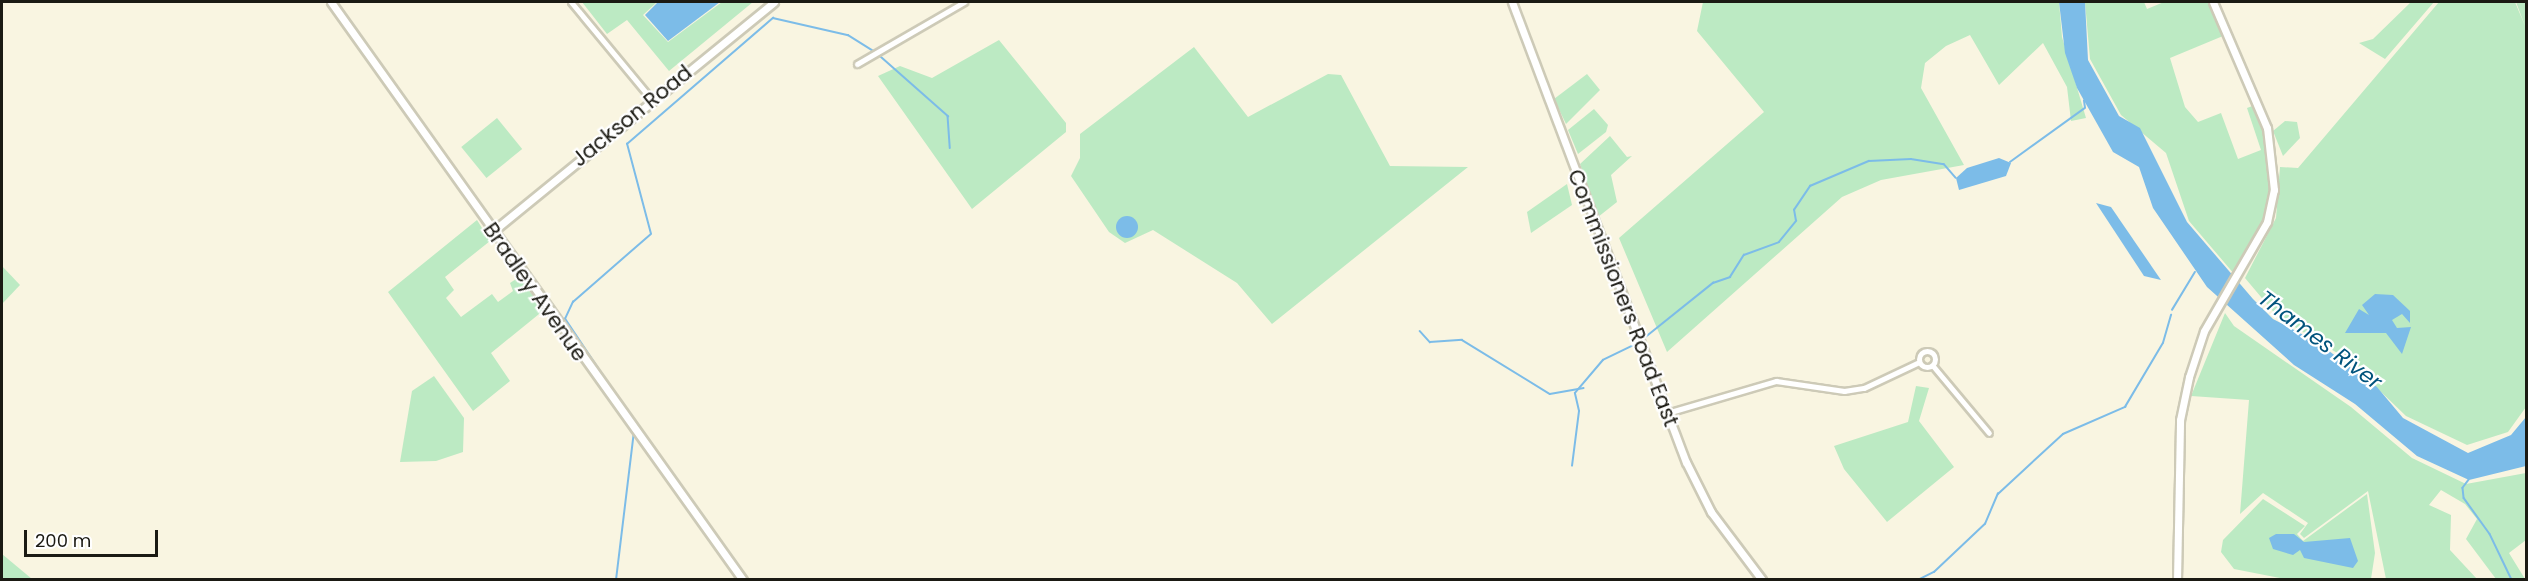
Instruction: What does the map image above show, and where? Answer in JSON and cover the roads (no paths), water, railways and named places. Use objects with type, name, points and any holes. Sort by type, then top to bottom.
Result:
[{"type":"main road","name":"Bradley Avenue","points":[[331,2],[630,426],[743,579]]},
{"type":"main road","name":"Jackson Road","points":[[492,232],[774,2]]},
{"type":"main road","name":"Commissioners Road East","points":[[1512,2],[1667,413],[1711,512],[1762,579]]},
{"type":"main road","points":[[2177,579],[2180,420],[2197,345],[2267,222],[2274,190],[2273,154],[2213,2]]},
{"type":"street","points":[[571,2],[652,100]]},
{"type":"street","points":[[858,64],[964,2]]},
{"type":"street","points":[[1667,413],[1776,381],[1844,391],[1863,388],[1919,362],[1928,351],[1935,357],[1933,366]]},
{"type":"street","points":[[1919,362],[1933,366],[1989,433]]},
{"type":"water","points":[[658,2],[720,2],[668,41],[645,15]]},
{"type":"water","points":[[2059,2],[2085,2],[2088,60],[2119,116],[2140,128],[2187,222],[2273,319],[2317,342],[2377,387],[2403,418],[2468,453],[2511,435],[2526,417],[2526,466],[2469,480],[2417,456],[2355,404],[2294,365],[2207,287],[2153,208],[2139,167],[2113,152],[2077,88],[2065,53]]},
{"type":"water","points":[[1999,158],[2011,163],[2006,176],[1959,190],[1956,178],[1967,168]]},
{"type":"water","points":[[2096,203],[2111,207],[2161,280],[2144,276]]},
{"type":"water","points":[[1127,216],[1135,219],[1138,227],[1135,235],[1127,238],[1119,235],[1116,227],[1119,219]]},
{"type":"water","points":[[2375,294],[2393,295],[2410,311],[2410,323],[2402,314],[2392,320],[2397,328],[2411,327],[2402,354],[2386,333],[2345,333],[2359,309],[2369,315],[2362,305]]},
{"type":"water","points":[[2276,534],[2294,534],[2304,542],[2350,538],[2358,561],[2353,568],[2304,558],[2300,550],[2293,555],[2273,549],[2269,538]]},
{"type":"waterway","points":[[635,424],[565,319],[573,302],[651,234],[627,144],[773,18],[848,35],[874,51]]},
{"type":"waterway","points":[[878,54],[948,116],[950,148]]},
{"type":"waterway","points":[[2010,162],[2085,108],[2084,101]]},
{"type":"waterway","points":[[1643,339],[1713,283],[1730,277],[1744,255],[1779,242],[1796,221],[1794,210],[1810,186],[1869,161],[1911,159],[1944,164],[1956,178]]},
{"type":"waterway","points":[[2172,310],[2195,272]]},
{"type":"waterway","points":[[1918,580],[1934,572],[1985,524],[1998,494],[2063,434],[2125,407],[2163,343],[2171,315]]},
{"type":"waterway","points":[[1420,331],[1430,342],[1462,340],[1550,394],[1583,388]]},
{"type":"waterway","points":[[1572,466],[1579,411],[1575,393],[1603,360],[1634,345]]},
{"type":"waterway","points":[[616,580],[634,432]]},
{"type":"waterway","points":[[2469,480],[2463,488],[2464,498],[2490,534],[2512,580]]},
{"type":"water label","name":"Thames River","points":[[2320,340]]}]
